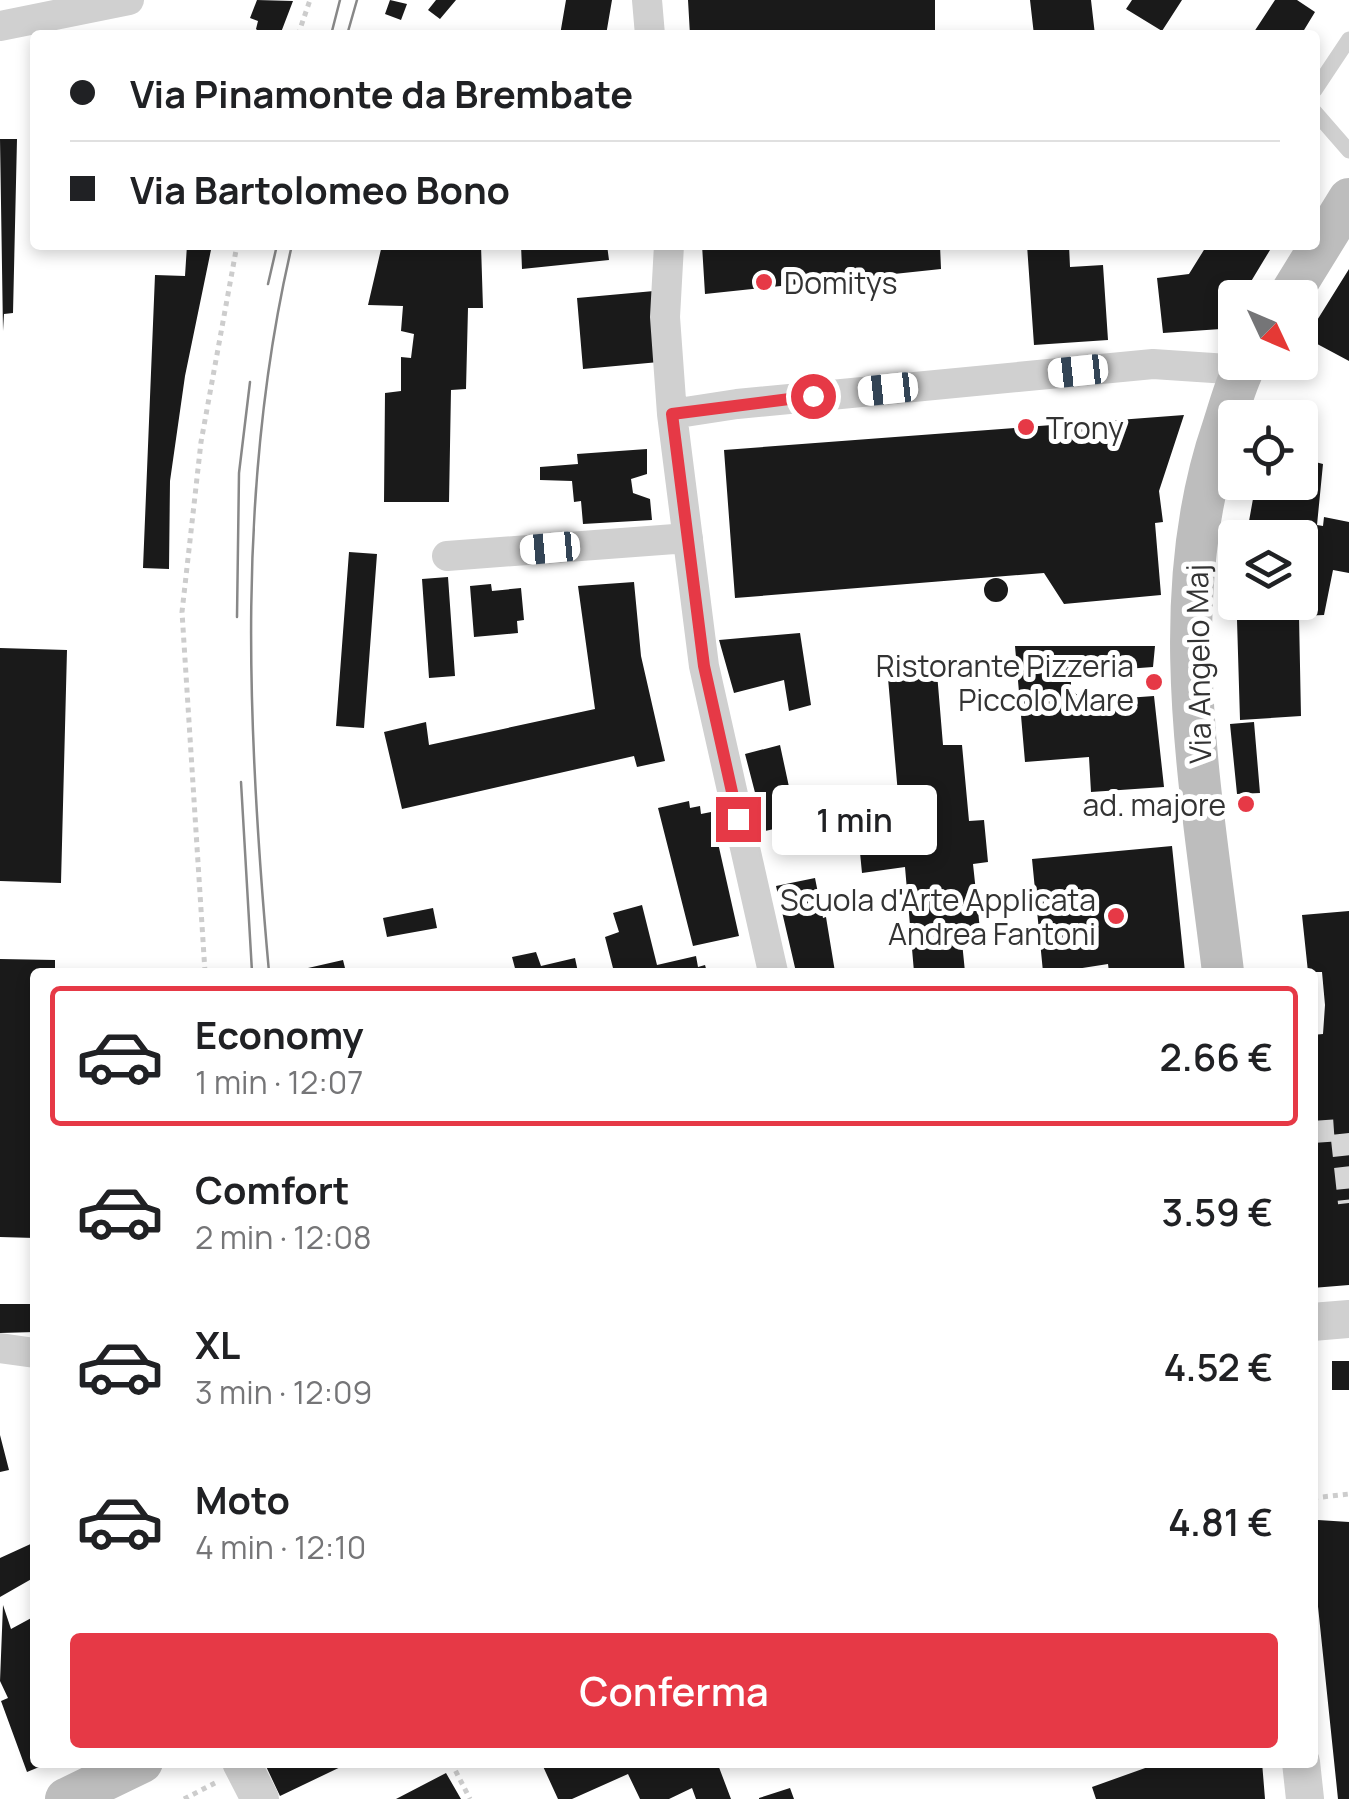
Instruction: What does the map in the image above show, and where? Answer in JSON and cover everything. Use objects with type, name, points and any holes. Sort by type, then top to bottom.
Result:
[{"type":"main road","points":[[1320,247],[1349,200]]},
{"type":"main road","points":[[1299,280],[1318,250]]},
{"type":"main road","name":"Via Angelo Maj","points":[[1223,968],[1194,718],[1192,583],[1212,458],[1240,380]]},
{"type":"main road","points":[[66,1799],[130,1768]]},
{"type":"street","points":[[0,26],[129,0]]},
{"type":"street","points":[[647,0],[650,30]]},
{"type":"street","points":[[669,250],[665,317],[672,414],[704,666],[772,968]]},
{"type":"street","points":[[672,414],[738,404],[1153,364],[1218,365]]},
{"type":"street","points":[[446,556],[688,538]]},
{"type":"street","points":[[1318,1322],[1349,1319]]},
{"type":"street","points":[[0,1348],[30,1351]]},
{"type":"street","points":[[243,1768],[260,1799]]},
{"type":"street","points":[[1301,1768],[1304,1799]]},
{"type":"lane","points":[[1320,82],[1349,39]]},
{"type":"lane","points":[[1320,118],[1349,151]]},
{"type":"path","points":[[300,30],[310,0]]},
{"type":"path","points":[[205,968],[182,612],[201,442],[236,250]]},
{"type":"path","points":[[1318,1497],[1349,1494]]},
{"type":"path","points":[[454,1768],[470,1799]]},
{"type":"building","points":[[257,0],[293,1],[282,30],[257,30],[258,21],[250,18]]},
{"type":"building","points":[[390,0],[407,4],[401,20],[385,14]]},
{"type":"building","points":[[436,0],[456,0],[440,19],[428,10]]},
{"type":"building","points":[[566,0],[612,0],[607,30],[561,30]]},
{"type":"building","points":[[688,0],[935,0],[935,30],[690,30]]},
{"type":"building","points":[[1030,0],[1091,0],[1094,30],[1033,30]]},
{"type":"building","points":[[1132,0],[1182,0],[1163,30],[1126,9]]},
{"type":"building","points":[[1275,0],[1297,0],[1315,12],[1304,30],[1255,30]]},
{"type":"building","points":[[0,139],[17,139],[13,313],[4,314],[3,331]]},
{"type":"building","points":[[187,250],[211,250],[185,376],[170,481],[169,569],[143,568],[155,275],[185,276]]},
{"type":"building","points":[[381,250],[481,250],[483,308],[468,308],[466,389],[451,390],[449,502],[384,502],[385,393],[401,391],[401,357],[411,358],[414,334],[401,331],[403,306],[368,305]]},
{"type":"building","points":[[521,250],[608,250],[609,260],[522,269]]},
{"type":"building","name":"Domitys","points":[[702,250],[940,250],[941,269],[705,294]]},
{"type":"building","points":[[1027,250],[1069,250],[1070,267],[1103,265],[1108,340],[1034,345]]},
{"type":"building","points":[[1204,250],[1270,250],[1252,280],[1218,280],[1218,329],[1163,333],[1157,278],[1189,274]]},
{"type":"building","points":[[1349,269],[1349,361],[1318,344],[1318,319]]},
{"type":"building","points":[[654,291],[659,362],[583,369],[577,298]]},
{"type":"building","points":[[1184,415],[1159,491],[1163,522],[1155,523],[1161,595],[1064,604],[1044,573],[735,598],[724,450]]},
{"type":"building","points":[[647,449],[647,474],[631,479],[633,493],[650,499],[652,520],[583,524],[581,501],[574,502],[572,481],[540,480],[540,467],[578,464],[577,454]]},
{"type":"building","points":[[1318,463],[1323,464],[1317,520],[1249,520],[1253,500],[1318,500]]},
{"type":"building","points":[[1324,517],[1349,522],[1349,573],[1333,570],[1324,615],[1318,615],[1318,525],[1323,526]]},
{"type":"building","points":[[349,552],[377,554],[364,728],[336,726]]},
{"type":"building","points":[[448,577],[455,676],[429,678],[422,579]]},
{"type":"building","points":[[996,578],[1008,590],[996,602],[984,590]]},
{"type":"building","points":[[634,582],[641,656],[665,761],[637,767],[634,756],[402,809],[384,732],[426,722],[429,745],[595,709],[578,586]]},
{"type":"building","points":[[491,584],[492,591],[521,588],[524,620],[517,621],[518,633],[474,637],[470,586]]},
{"type":"building","points":[[1237,620],[1299,620],[1301,716],[1240,720]]},
{"type":"building","points":[[800,633],[811,705],[789,711],[784,680],[734,693],[719,640]]},
{"type":"building","points":[[1015,646],[1155,646],[1153,667],[1071,673],[1071,690],[1085,701],[1154,696],[1164,787],[1091,792],[1089,757],[1025,762]]},
{"type":"building","points":[[0,648],[67,650],[61,883],[0,881]]},
{"type":"building","points":[[937,673],[943,745],[962,745],[969,821],[984,820],[988,862],[973,864],[981,939],[962,942],[965,968],[914,968],[905,867],[862,873],[858,832],[901,829],[888,678]]},
{"type":"building","points":[[1254,722],[1260,793],[1237,794],[1230,724]]},
{"type":"building","points":[[780,745],[797,824],[765,831],[745,754]]},
{"type":"building","points":[[689,801],[690,808],[700,806],[701,814],[711,812],[739,936],[693,946],[658,808]]},
{"type":"building","points":[[1172,846],[1185,968],[1108,968],[1108,964],[1043,968],[1032,859]]},
{"type":"building","points":[[815,878],[834,968],[795,968],[776,886]]},
{"type":"building","points":[[642,905],[657,965],[696,956],[698,967],[706,968],[613,968],[605,937],[619,932],[613,913]]},
{"type":"building","points":[[433,908],[437,928],[387,937],[383,918]]},
{"type":"building","points":[[1349,911],[1349,1285],[1318,1288],[1318,1034],[1323,1034],[1325,1005],[1322,972],[1308,968],[1302,915]]},
{"type":"building","points":[[536,952],[541,966],[575,958],[577,968],[515,968],[512,957]]},
{"type":"building","points":[[0,959],[55,960],[55,968],[30,968],[30,1238],[0,1237]]},
{"type":"building","points":[[343,960],[345,968],[308,968]]},
{"type":"building","points":[[0,1304],[30,1304],[30,1332],[0,1333]]},
{"type":"building","points":[[1332,1361],[1349,1361],[1349,1390],[1332,1390]]},
{"type":"building","points":[[0,1435],[9,1470],[0,1472]]},
{"type":"building","points":[[1318,1520],[1349,1522],[1349,1799],[1338,1799],[1318,1607]]},
{"type":"building","points":[[30,1544],[30,1580],[0,1597],[0,1558]]},
{"type":"building","points":[[3,1605],[11,1629],[30,1619],[30,1768],[37,1768],[27,1772],[1,1701],[8,1698],[0,1681]]},
{"type":"building","points":[[267,1768],[338,1768],[280,1796]]},
{"type":"building","points":[[544,1768],[719,1768],[731,1799],[696,1799],[692,1788],[669,1799],[640,1799],[628,1774],[572,1799],[558,1799]]},
{"type":"building","points":[[1145,1768],[1262,1768],[1265,1799],[1096,1799],[1092,1787]]},
{"type":"building","points":[[446,1773],[461,1799],[396,1799]]},
{"type":"building","points":[[790,1788],[794,1799],[759,1799],[759,1798]]},
{"type":"tunnel","points":[[1318,1132],[1341,1130],[1349,1203]]},
{"type":"tram line","points":[[332,30],[340,0]]},
{"type":"tram line","points":[[348,30],[357,0]]},
{"type":"tram line","points":[[268,284],[276,250]]},
{"type":"tram line","points":[[269,968],[255,790],[251,607],[262,425],[291,250]]},
{"type":"tram line","points":[[237,617],[239,473],[250,382]]},
{"type":"tram line","points":[[241,782],[252,968]]},
{"type":"place","name":"Domitys","points":[[764,282]]},
{"type":"place","name":"Trony","points":[[1026,427]]},
{"type":"place","name":"Ristorante Pizzeria Piccolo Mare","points":[[1154,682]]},
{"type":"place","name":"ad. majore","points":[[1246,804]]},
{"type":"place","name":"Scuola d'Arte Applicata Andrea Fantoni","points":[[1116,916]]},
{"type":"route","points":[[738,819],[704,666],[672,414],[813,396]]}]
